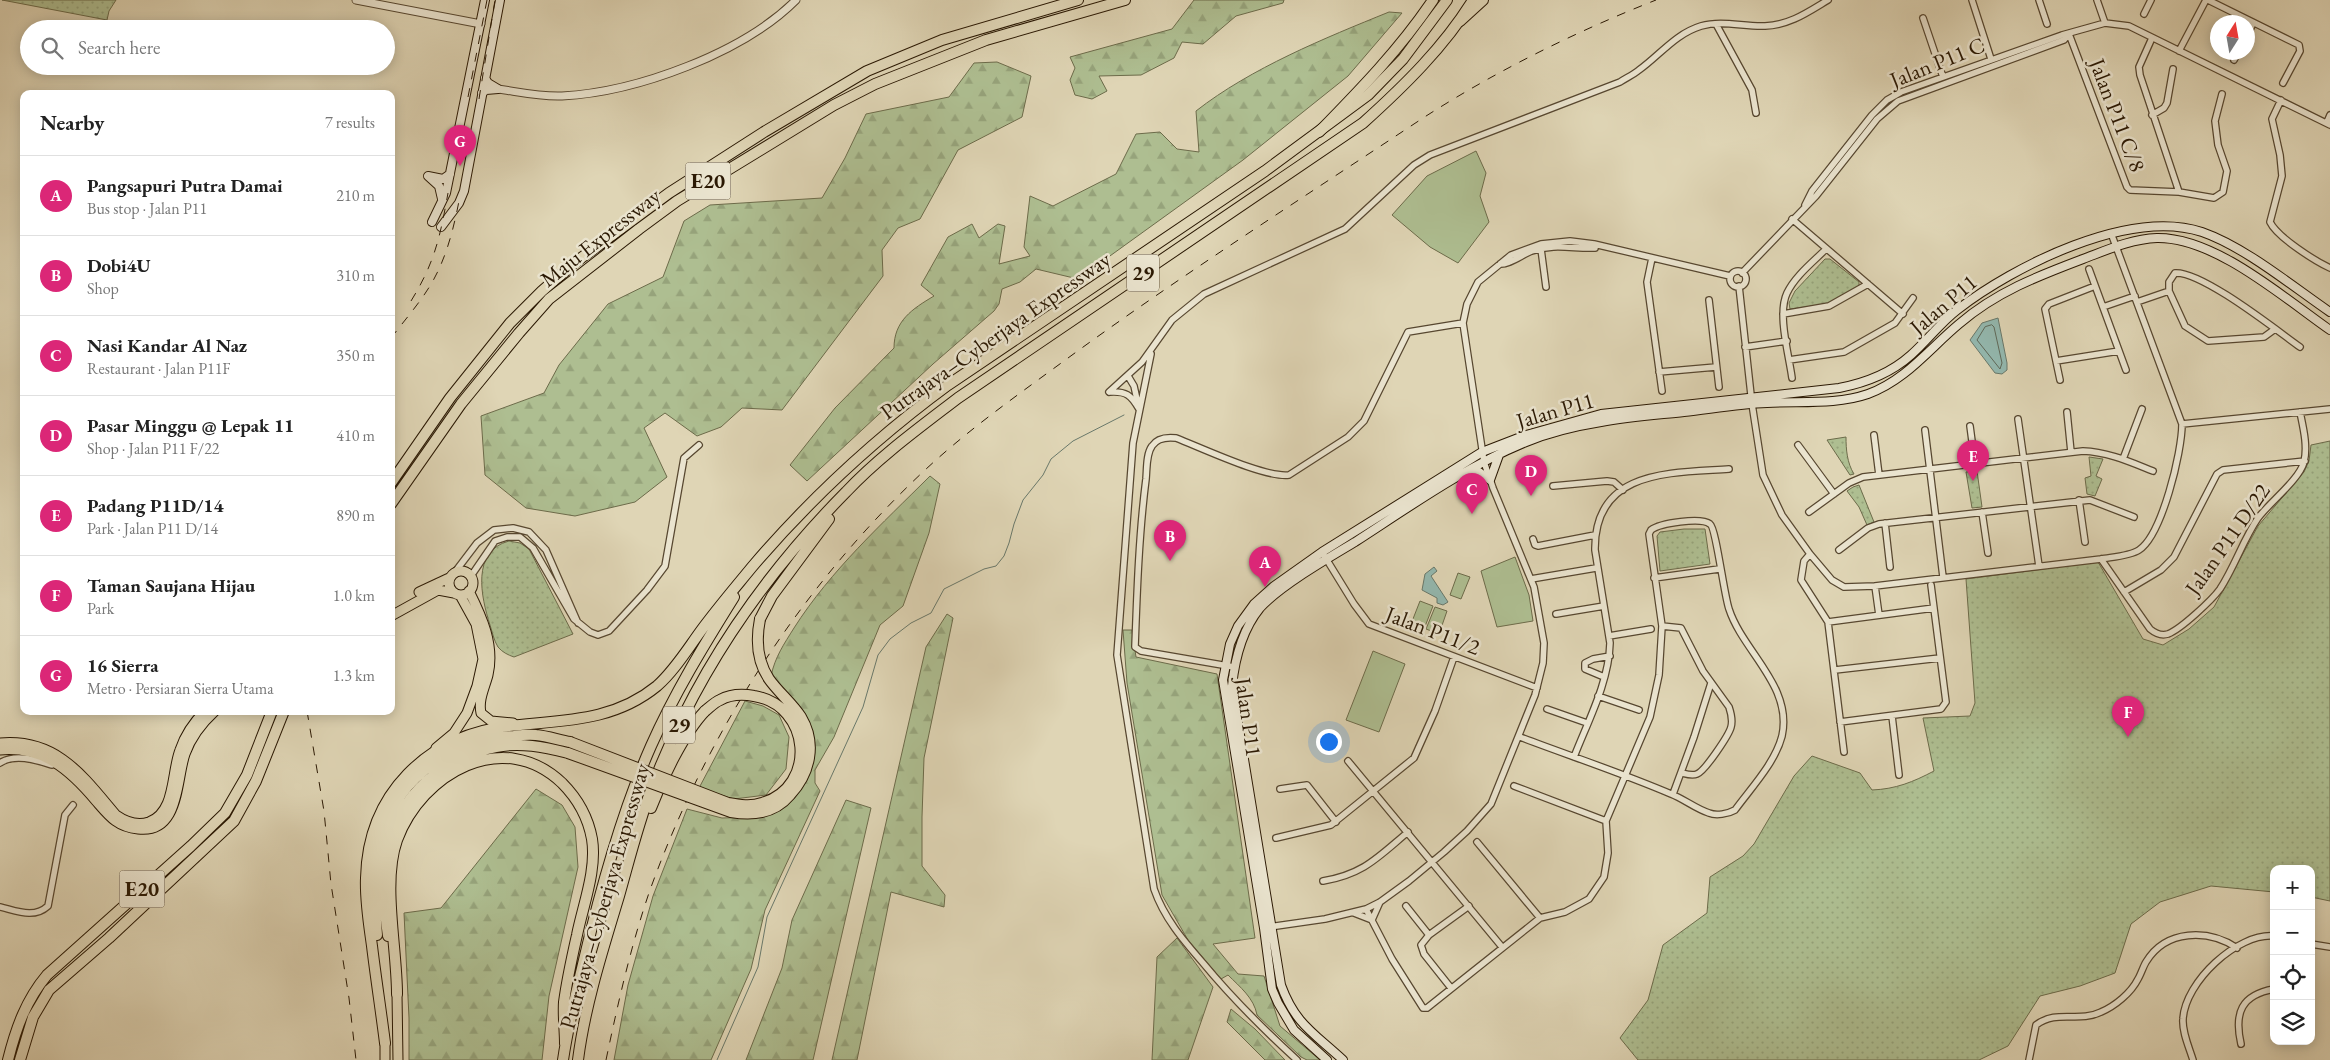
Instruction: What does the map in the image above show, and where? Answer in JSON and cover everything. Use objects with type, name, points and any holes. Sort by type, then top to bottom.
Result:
[{"type":"highway","name":"Maju Expressway","points":[[395,478],[450,398],[510,323],[573,264],[668,193],[780,122],[867,71],[942,40],[1078,0]]},
{"type":"highway","name":"Maju Expressway","points":[[395,498],[461,404],[519,332],[550,299],[639,229],[677,202],[834,105],[875,84],[1012,31],[1125,0]]},
{"type":"highway","points":[[1319,132],[1364,87],[1406,38],[1433,0]]},
{"type":"highway","name":"Putrajaya–Cyberjaya Expressway","points":[[563,1060],[565,1044],[603,885],[631,794],[651,745],[698,654],[753,566],[799,513],[922,404],[1198,217],[1368,95],[1403,58],[1447,0]]},
{"type":"highway","name":"Putrajaya–Cyberjaya Expressway","points":[[578,1060],[595,981],[621,889],[650,791],[666,751],[714,659],[757,596],[794,549],[847,490],[892,450],[958,398],[1363,123],[1400,89],[1460,21],[1472,0]]},
{"type":"highway","points":[[1460,21],[1483,0]]},
{"type":"highway","points":[[397,994],[390,955],[383,872],[390,838],[409,800],[425,782],[440,770],[464,757],[495,747],[569,747],[731,812],[754,814],[777,808],[799,785],[806,770],[810,748],[801,718],[768,678],[759,653],[757,635],[760,620],[772,596],[826,522],[892,450]]},
{"type":"highway","points":[[385,1043],[366,891],[369,849],[383,809],[394,790],[410,770],[456,739],[493,728],[574,720],[602,715],[632,702],[658,685],[676,665],[717,609],[753,566]]},
{"type":"highway","points":[[385,1043],[374,876],[381,836],[390,812],[401,794],[437,760],[459,747],[495,737],[535,735],[569,747],[728,803],[746,806],[762,804],[775,798],[791,784],[796,774],[802,753],[801,741],[789,715],[774,702],[762,697],[740,694],[721,699],[705,711],[693,726],[656,794],[621,889]]},
{"type":"highway","name":"E20","points":[[8,1060],[23,1011],[31,995],[47,975],[191,846],[225,813],[247,775],[271,715]]},
{"type":"highway","name":"E20","points":[[20,1060],[33,1017],[49,990],[109,938],[234,821],[256,781],[282,715]]},
{"type":"highway","points":[[397,994],[396,954],[390,891],[392,864],[397,840],[408,817],[431,787],[444,776],[468,764],[493,759],[512,759],[539,767],[555,777],[573,794],[586,816],[592,840],[589,881],[564,1003],[565,1044]]},
{"type":"main road","points":[[485,0],[446,193],[433,220],[442,226],[459,204],[464,191],[500,0]]},
{"type":"main road","points":[[485,78],[488,83],[498,89]]},
{"type":"main road","points":[[482,93],[486,90],[498,89]]},
{"type":"main road","points":[[442,201],[442,193],[439,186],[428,176],[438,179],[447,178],[450,174]]},
{"type":"main road","name":"Jalan P11","points":[[1343,1060],[1302,1024],[1291,1010],[1281,985],[1268,927],[1223,680],[1224,665],[1238,626],[1254,604],[1274,586],[1484,462],[1528,441],[1602,422],[1839,388],[1876,377],[1907,358],[1956,310],[1989,287],[2032,263],[2111,233],[2145,226],[2175,227],[2200,232],[2236,248],[2330,312]]},
{"type":"main road","name":"Jalan P11","points":[[1327,1060],[1294,1030],[1272,989],[1268,927],[1232,686],[1234,666],[1244,635],[1260,609],[1324,556],[1482,452],[1526,435],[1601,414],[1751,401],[1832,402],[1877,390],[1908,372],[1962,320],[1991,299],[2034,277],[2115,247],[2155,238],[2178,240],[2203,247],[2235,264],[2330,330]]},
{"type":"main road","points":[[1469,471],[1479,472],[1490,480],[1499,454]]},
{"type":"main road","points":[[395,608],[452,575],[464,571],[471,576],[473,584],[469,591],[457,594],[438,590],[395,614]]},
{"type":"main road","points":[[421,761],[454,733],[461,724],[472,701],[481,672],[483,651],[476,624],[457,594],[449,586],[452,575]]},
{"type":"main road","points":[[469,591],[483,621],[490,649],[488,674],[480,702],[481,713],[491,720],[498,722],[534,724]]},
{"type":"main road","points":[[0,743],[32,745],[62,757],[78,771],[116,815],[123,820],[144,824],[156,819],[166,808],[184,740],[202,715]]},
{"type":"main road","points":[[0,750],[10,749],[39,754],[68,771],[120,825],[144,830],[159,825],[167,818],[174,806],[185,755],[190,744],[210,715]]},
{"type":"main road","points":[[397,994],[398,1060]]},
{"type":"main road","points":[[384,1060],[385,1043]]},
{"type":"street","points":[[356,0],[481,24]]},
{"type":"street","points":[[498,89],[534,95],[562,96],[623,87],[654,79],[744,39],[770,22],[796,0]]},
{"type":"street","points":[[1139,408],[1131,395],[1126,392],[1109,392],[1128,376],[1151,352],[1172,320],[1190,304],[1204,294],[1345,229],[1414,165],[1430,155],[1620,82],[1639,70],[1676,38],[1701,26],[1716,24],[1763,26],[1784,23],[1798,18],[1828,0]]},
{"type":"street","points":[[1972,0],[1991,59]]},
{"type":"street","points":[[2039,0],[2047,24]]},
{"type":"street","points":[[2097,0],[2105,23]]},
{"type":"street","points":[[2144,14],[2151,0]]},
{"type":"street","points":[[2179,51],[2207,0],[2238,15]]},
{"type":"street","points":[[1923,18],[1943,77]]},
{"type":"street","name":"Jalan P11 C","points":[[1806,205],[1818,184],[1872,115],[1888,100],[1901,92],[1991,59],[2105,23],[2129,26],[2328,124]]},
{"type":"street","points":[[2255,23],[2299,45],[2300,51],[2283,83]]},
{"type":"street","points":[[1716,24],[1755,94],[1756,113]]},
{"type":"street","name":"Jalan P11 C","points":[[1742,273],[1816,196],[1877,119],[1898,101],[1906,96],[2064,40],[2069,34]]},
{"type":"street","name":"Jalan P11 C/8","points":[[2069,34],[2127,187],[2134,192],[2179,192],[2214,198],[2223,192],[2227,171],[2218,145],[2215,122],[2222,94]]},
{"type":"street","points":[[2152,38],[2139,71],[2179,192]]},
{"type":"street","points":[[2152,115],[2164,108],[2167,103],[2174,69]]},
{"type":"street","points":[[2281,100],[2272,119],[2280,155],[2282,176],[2270,222],[2273,227],[2296,246],[2330,268]]},
{"type":"street","points":[[2328,124],[2330,115]]},
{"type":"street","points":[[1792,219],[1903,314]]},
{"type":"street","points":[[1739,286],[1751,401],[1763,475],[1782,516],[1832,580],[1844,586],[1874,586],[2102,559],[2138,551],[2148,541],[2174,480],[2180,455],[2182,424],[2111,233]]},
{"type":"street","points":[[1268,927],[1354,913],[1380,902],[1468,831],[1492,804],[1520,737],[1537,688],[1543,662],[1544,643],[1531,579],[1484,462],[1463,323],[1470,294],[1478,282],[1511,255],[1541,244],[1570,241],[1594,244],[1597,247]]},
{"type":"street","points":[[1500,264],[1541,249],[1570,246],[1597,247],[1730,276]]},
{"type":"street","points":[[1541,249],[1546,287]]},
{"type":"street","points":[[1792,378],[1783,314],[1788,292],[1826,249]]},
{"type":"street","points":[[1652,258],[1647,282],[1662,391]]},
{"type":"street","points":[[2089,269],[2126,370]]},
{"type":"street","points":[[1730,276],[1735,272],[1742,273],[1745,281],[1739,286]]},
{"type":"street","points":[[2275,329],[2264,337],[2208,340],[2185,326],[2169,291],[2169,282],[2175,273],[2189,275],[2206,282],[2275,329],[2300,347]]},
{"type":"street","points":[[1730,276],[1732,283],[1739,286]]},
{"type":"street","points":[[1783,314],[1828,306],[1868,284]]},
{"type":"street","points":[[2060,380],[2045,312],[2046,306],[2095,286]]},
{"type":"street","points":[[2103,307],[2169,291]]},
{"type":"street","points":[[1789,360],[1844,352],[1889,327],[1903,314],[1913,298]]},
{"type":"street","points":[[1709,300],[1719,387]]},
{"type":"street","points":[[1234,666],[1137,650],[1136,597],[1145,485],[1149,455],[1154,443],[1163,438],[1176,438],[1257,469],[1278,475],[1289,475],[1348,437],[1364,420],[1408,332],[1463,323]]},
{"type":"street","points":[[1745,346],[1786,341]]},
{"type":"street","points":[[2056,360],[2120,351]]},
{"type":"street","points":[[1151,352],[1132,453],[1117,655],[1154,889],[1163,910],[1183,939],[1251,1018],[1297,1060]]},
{"type":"street","points":[[1659,372],[1716,368]]},
{"type":"street","points":[[1128,376],[1137,393],[1139,408]]},
{"type":"street","points":[[2123,459],[2142,409]]},
{"type":"street","points":[[2182,424],[2330,409]]},
{"type":"street","points":[[2067,412],[2071,452]]},
{"type":"street","points":[[2124,592],[2161,570],[2174,557],[2217,474],[2223,470],[2305,461],[2305,442],[2300,412]]},
{"type":"street","points":[[2018,419],[2039,566]]},
{"type":"street","points":[[1970,426],[1975,464]]},
{"type":"street","points":[[1925,430],[1934,517],[1943,577]]},
{"type":"street","points":[[1874,435],[1879,475]]},
{"type":"street","points":[[471,576],[495,541],[507,537],[520,537],[533,548],[574,619],[590,632],[598,635],[609,631],[661,573],[669,544],[679,477],[684,458],[699,445]]},
{"type":"street","points":[[1798,445],[1834,494]]},
{"type":"street","points":[[1809,512],[1856,479],[1929,468],[2023,459],[2071,452],[2098,451],[2153,471]]},
{"type":"street","name":"Jalan P11 D/22","points":[[2102,559],[2150,630],[2159,635],[2169,634],[2209,602],[2220,588],[2254,525],[2270,503],[2301,470],[2305,461]]},
{"type":"street","points":[[1574,757],[1598,696],[1610,656],[1609,636],[1596,568],[1595,535],[1599,519],[1606,507],[1623,490],[1644,478],[1660,474],[1729,469]]},
{"type":"street","points":[[1552,486],[1607,481],[1614,482],[1623,490]]},
{"type":"street","points":[[2079,500],[2085,542]]},
{"type":"street","points":[[1839,550],[1868,528],[1885,523],[2079,500],[2097,501],[2134,517]]},
{"type":"street","points":[[1982,512],[1988,553]]},
{"type":"street","points":[[1366,909],[1392,959],[1423,1008],[1426,1008],[1540,918],[1565,912],[1589,899],[1597,889],[1607,868],[1606,821],[1625,776],[1650,717],[1659,675],[1662,626],[1648,539],[1651,530],[1660,525],[1701,520],[1709,523],[1715,531],[1719,568],[1734,621],[1778,692],[1782,712],[1782,736],[1772,758],[1735,810],[1729,813],[1710,814],[1673,794],[1625,776],[1574,757],[1520,737]]},
{"type":"street","points":[[1885,523],[1890,567]]},
{"type":"street","points":[[452,575],[477,543],[494,530],[513,528],[529,532],[546,550],[578,623]]},
{"type":"street","points":[[1533,539],[1535,545],[1538,546],[1595,535]]},
{"type":"street","points":[[1810,554],[1804,561],[1801,580],[1828,622],[1844,752]]},
{"type":"street","name":"Jalan P11/2","points":[[1324,556],[1369,624],[1537,688]]},
{"type":"street","points":[[1531,579],[1596,568]]},
{"type":"street","points":[[1654,578],[1719,568]]},
{"type":"street","points":[[1840,722],[1941,709],[1946,702],[1931,585]]},
{"type":"street","points":[[1874,586],[1879,615]]},
{"type":"street","points":[[1556,614],[1604,606]]},
{"type":"street","points":[[1828,622],[1934,608]]},
{"type":"street","points":[[1662,626],[1681,628],[1711,683],[1729,707],[1732,725],[1728,734],[1701,772],[1694,775],[1682,773]]},
{"type":"street","points":[[1609,636],[1650,629]]},
{"type":"street","points":[[1604,677],[1585,669],[1584,663],[1593,659],[1610,656]]},
{"type":"street","points":[[1276,838],[1326,827],[1336,822],[1414,758],[1435,711],[1454,657]]},
{"type":"street","points":[[1835,670],[1940,658]]},
{"type":"street","points":[[1673,794],[1682,773],[1711,683]]},
{"type":"street","points":[[1598,696],[1639,710]]},
{"type":"street","points":[[1547,709],[1587,723]]},
{"type":"street","points":[[1892,716],[1899,775]]},
{"type":"street","points":[[0,763],[12,758],[23,758],[68,771]]},
{"type":"street","points":[[1348,761],[1502,947]]},
{"type":"street","points":[[1280,789],[1307,785],[1336,822]]},
{"type":"street","points":[[1514,786],[1606,821]]},
{"type":"street","points":[[0,908],[32,914],[48,906],[65,815],[73,805]]},
{"type":"street","points":[[1324,881],[1339,879],[1362,870],[1408,832]]},
{"type":"street","points":[[1477,842],[1540,918]]},
{"type":"street","points":[[1372,920],[1380,902]]},
{"type":"street","points":[[1406,906],[1429,935]]},
{"type":"street","points":[[1451,988],[1421,949],[1423,940],[1469,906]]},
{"type":"street","points":[[1354,913],[1372,920]]},
{"type":"street","points":[[2028,1060],[2036,1025],[2046,1017],[2077,1017],[2101,1013],[2122,999],[2137,981],[2147,961],[2164,944],[2184,935],[2206,935],[2222,939],[2237,948]]},
{"type":"street","points":[[2193,1060],[2184,1033],[2183,1019],[2186,1006],[2199,978],[2237,948],[2255,938],[2270,936]]},
{"type":"street","points":[[2315,945],[2330,947]]},
{"type":"street","points":[[2241,1044],[2237,1026],[2240,1010],[2246,1002],[2262,991],[2270,989]]},
{"type":"green space","points":[[2,0],[116,0],[109,11],[107,20]]},
{"type":"green space","points":[[1194,0],[1284,0],[1283,3],[1236,16],[1203,44],[1182,42],[1174,58],[1141,75],[1099,76],[1107,91],[1092,99],[1075,95],[1070,80],[1075,68],[1070,57],[1172,29]]},
{"type":"green space","points":[[1389,12],[1402,13],[1348,76],[1243,160],[1078,279],[1036,269],[1020,282],[1002,289],[999,304],[994,311],[933,364],[807,481],[790,465],[835,408],[894,348],[897,330],[906,317],[918,306],[934,296],[921,285],[948,237],[972,224],[979,238],[998,224],[1005,226],[999,264],[1030,256],[1024,247],[1030,196],[1053,206],[1116,174],[1136,134],[1160,132],[1177,149],[1199,152],[1196,111],[1217,95],[1289,55]]},
{"type":"green space","points":[[997,62],[1031,76],[1022,117],[958,150],[920,219],[898,228],[882,250],[883,276],[782,410],[742,408],[721,427],[697,436],[665,413],[644,428],[667,477],[635,502],[575,516],[526,508],[485,475],[481,416],[544,393],[559,365],[608,304],[663,277],[684,221],[710,205],[822,198],[845,158],[866,114],[949,97],[974,63]]},
{"type":"green space","points":[[1476,151],[1486,173],[1480,196],[1489,222],[1458,263],[1430,247],[1392,215],[1427,176]]},
{"type":"green space","points":[[1825,259],[1830,259],[1859,282],[1859,287],[1827,304],[1790,309],[1789,303],[1795,291]]},
{"type":"green space","points":[[1846,437],[1848,461],[1854,474],[1850,475],[1827,440]]},
{"type":"green space","points":[[2330,441],[2330,901],[2315,898],[2315,865],[2270,865],[2270,892],[2211,886],[2160,902],[2131,924],[2115,973],[2080,986],[2040,996],[2008,1046],[1979,1060],[1638,1060],[1620,1038],[1648,1000],[1663,945],[1707,913],[1710,877],[1743,856],[1754,844],[1794,776],[1812,756],[1860,773],[1872,790],[1904,784],[1934,771],[1923,718],[1970,716],[1975,703],[1966,579],[2098,562],[2143,639],[2163,645],[2189,629],[2214,607],[2258,526],[2304,472],[2309,461],[2311,445]]},
{"type":"green space","points":[[2089,457],[2103,459],[2096,476],[2102,479],[2095,496],[2087,494],[2085,478],[2091,476]]},
{"type":"green space","points":[[1977,471],[1982,507],[1972,508],[1966,472]]},
{"type":"green space","points":[[930,476],[940,484],[929,533],[903,606],[880,625],[834,737],[815,770],[815,783],[820,791],[765,910],[751,969],[711,1060],[614,1060],[628,985],[653,896],[687,809],[722,818],[754,817],[782,809],[802,787],[812,742],[771,676],[775,663],[794,628],[824,587],[858,548]]},
{"type":"green space","points":[[1859,485],[1874,522],[1867,525],[1859,507],[1847,491]]},
{"type":"green space","points":[[1705,529],[1710,564],[1660,571],[1657,536],[1660,532]]},
{"type":"green space","points":[[509,541],[520,543],[529,549],[573,634],[514,657],[503,652],[497,645],[487,614],[482,589],[484,565],[489,554],[497,546]]},
{"type":"green space","points":[[1515,557],[1529,595],[1533,621],[1497,627],[1481,571]]},
{"type":"green space","points":[[1458,573],[1470,577],[1461,599],[1450,595]]},
{"type":"green space","points":[[1420,601],[1433,606],[1424,629],[1411,624]]},
{"type":"green space","points":[[1435,607],[1447,611],[1439,634],[1426,629]]},
{"type":"green space","points":[[947,614],[953,618],[924,758],[922,817],[922,866],[945,895],[944,907],[891,892],[857,1060],[832,1060],[926,647]]},
{"type":"green space","points":[[1123,630],[1132,630],[1136,657],[1217,674],[1255,938],[1213,944],[1238,974],[1264,976],[1280,1026],[1320,1060],[1307,1060],[1301,1057],[1257,1015],[1250,998],[1228,975],[1221,979],[1188,940],[1162,895],[1127,683]]},
{"type":"green space","points":[[1373,651],[1405,664],[1379,732],[1346,720]]},
{"type":"green space","points":[[745,701],[763,706],[779,715],[789,737],[786,769],[766,795],[734,799],[699,788]]},
{"type":"green space","points":[[536,789],[562,805],[575,827],[578,867],[549,996],[542,1060],[409,1060],[404,913],[441,908]]},
{"type":"green space","points":[[846,800],[871,808],[813,1060],[746,1060],[782,968],[792,920]]},
{"type":"green space","points":[[1177,938],[1213,987],[1188,1060],[1152,1060],[1157,957]]},
{"type":"green space","points":[[1231,1009],[1255,1029],[1285,1060],[1265,1060],[1227,1022]]},
{"type":"water","points":[[1998,318],[2007,363],[2007,370],[2002,374],[1995,373],[1970,340],[1982,323]]},
{"type":"water","points":[[1434,567],[1437,571],[1431,576],[1448,602],[1443,605],[1437,603],[1437,598],[1422,590],[1425,574]]},
{"type":"waterway","points":[[717,1060],[758,967],[767,917],[863,707],[878,655],[890,639],[911,623],[931,613],[944,589],[984,569],[996,566],[1004,556],[1023,500],[1043,475],[1051,459],[1073,441],[1124,415]]},
{"type":"railway","points":[[468,97],[487,0]]},
{"type":"railway","points":[[479,99],[495,0]]},
{"type":"railway","points":[[606,1060],[625,974],[643,911],[673,831],[700,774],[730,718],[763,664],[799,612],[838,562],[880,515],[925,470],[995,412],[1111,327],[1244,236],[1423,118],[1479,84],[1536,53],[1656,0]]},
{"type":"railway","points":[[411,301],[426,274],[436,249],[448,193]]},
{"type":"railway","points":[[395,333],[423,297],[438,271],[451,235],[460,196]]},
{"type":"railway","points":[[308,715],[324,811],[331,884],[349,998],[356,1060]]},
{"type":"place","name":"16 Sierra","points":[[460,166]]},
{"type":"place","name":"Padang P11D/14","points":[[1973,481]]},
{"type":"place","name":"Pasar Minggu @ Lepak 11","points":[[1531,496]]},
{"type":"place","name":"Nasi Kandar Al Naz","points":[[1472,514]]},
{"type":"place","name":"Dobi4U","points":[[1170,561]]},
{"type":"place","name":"Pangsapuri Putra Damai","points":[[1265,587]]},
{"type":"place","name":"Taman Saujana Hijau","points":[[2128,737]]}]
